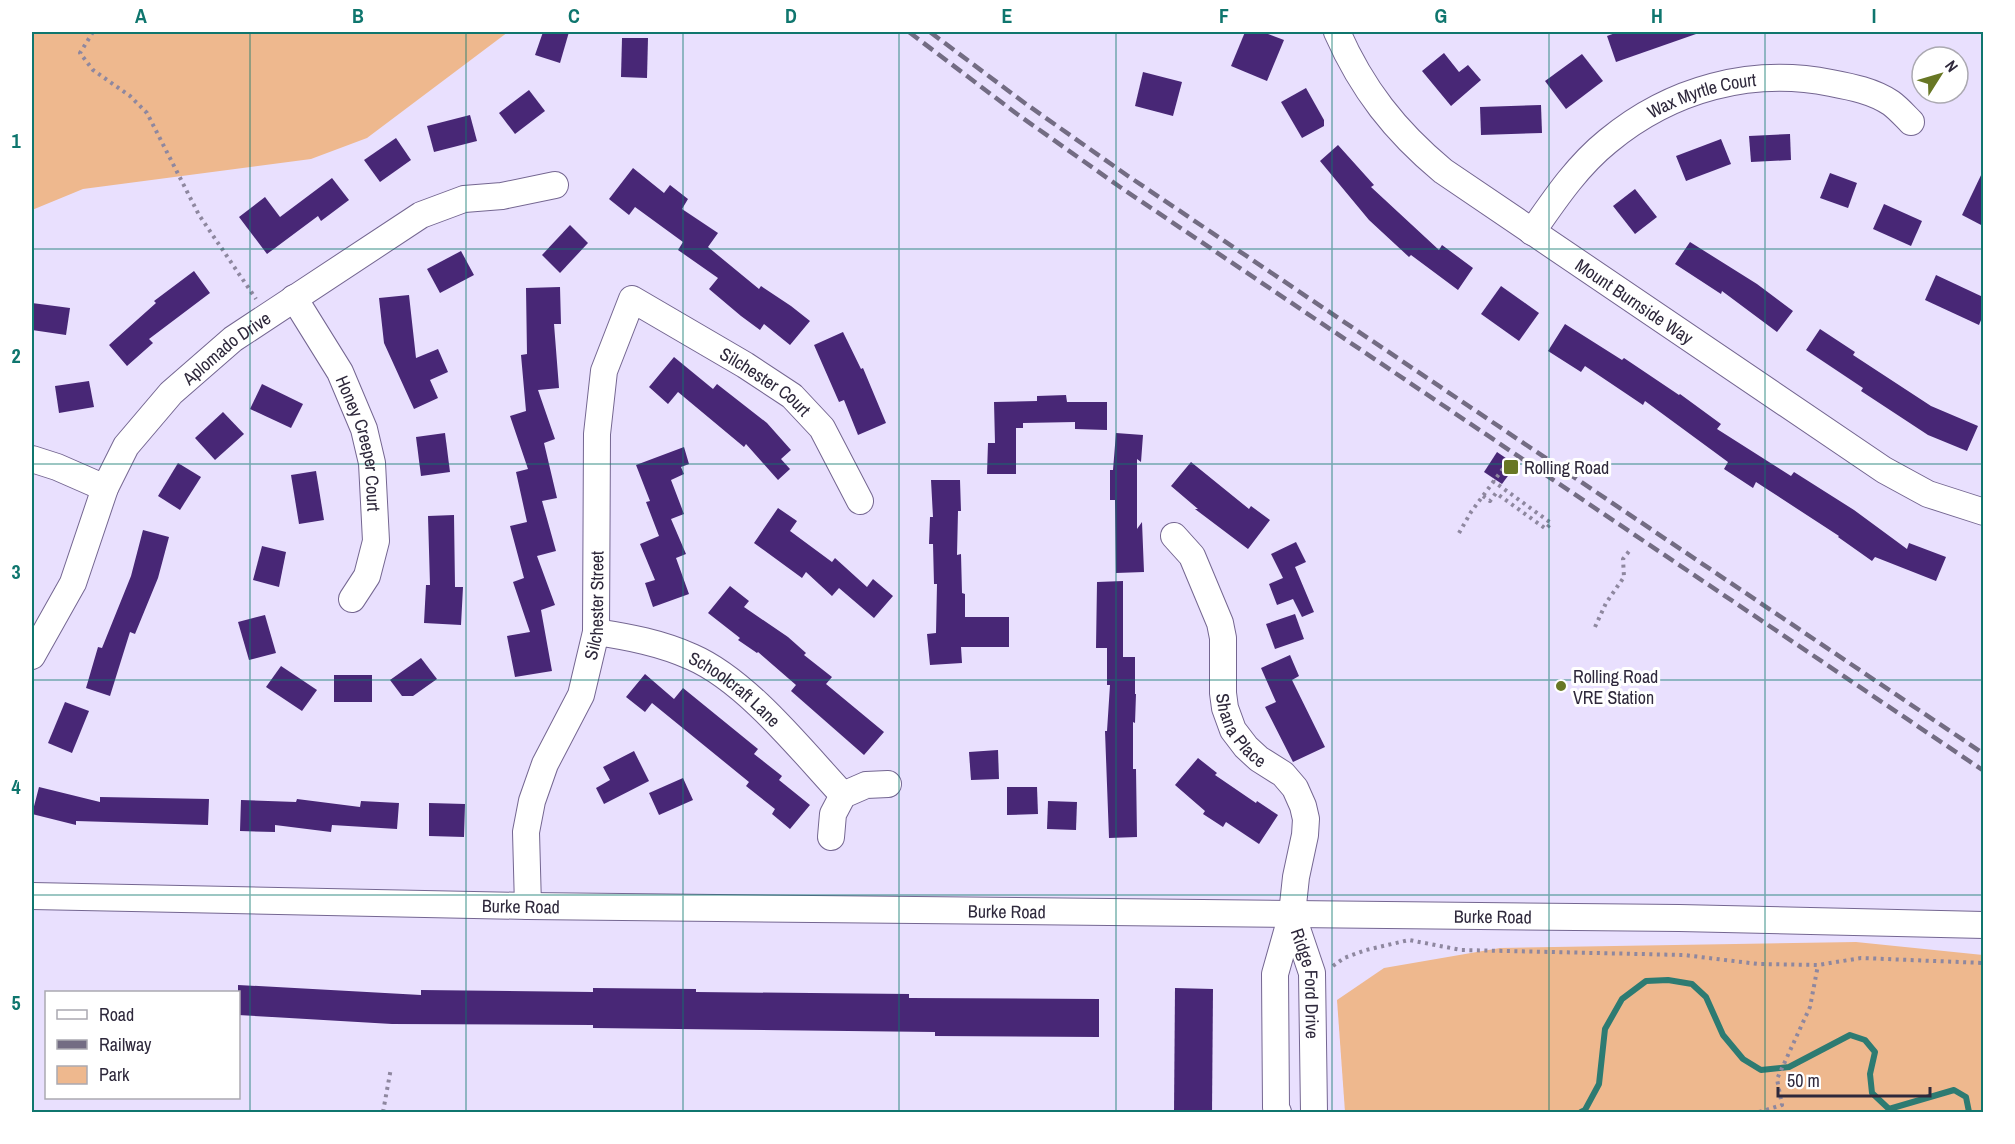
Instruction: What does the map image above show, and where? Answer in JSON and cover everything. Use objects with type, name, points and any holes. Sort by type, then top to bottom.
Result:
[{"type":"street","name":"Mount Burnside Way","points":[[1337,32],[1348,57],[1368,91],[1392,123],[1418,150],[1443,171],[1884,470],[1928,494],[1983,512]]},
{"type":"street","name":"Wax Myrtle Court","points":[[1532,231],[1568,182],[1608,141],[1652,110],[1698,90],[1751,79],[1784,77],[1813,79],[1870,93],[1892,104],[1911,122]]},
{"type":"street","name":"Aplomado Drive","points":[[32,656],[73,583],[105,489],[126,446],[171,393],[233,339],[422,215],[464,199],[502,196],[555,185]]},
{"type":"street","name":"Honey Creeper Court","points":[[294,298],[340,372],[364,429],[372,463],[376,542],[367,576],[352,599]]},
{"type":"street","name":"Silchester Court","points":[[632,299],[745,365],[792,396],[822,428],[860,501]]},
{"type":"street","name":"Silchester Street","points":[[528,906],[526,832],[532,801],[545,764],[581,695],[596,632],[597,434],[604,371],[632,299]]},
{"type":"street","points":[[32,459],[57,467],[105,489]]},
{"type":"street","name":"Shana Place","points":[[1174,536],[1192,556],[1208,591],[1222,631],[1223,693],[1233,730],[1259,759],[1283,774],[1295,788],[1304,806],[1305,835],[1296,877],[1292,914]]},
{"type":"street","name":"Schoolcraft Lane","points":[[596,632],[642,639],[693,657],[718,672],[756,702],[843,795]]},
{"type":"street","points":[[831,837],[833,814],[843,795],[866,785],[888,784]]},
{"type":"street","name":"Burke Road","points":[[32,896],[528,906],[1691,918],[1983,925]]},
{"type":"street","name":"Ridge Ford Drive","points":[[1292,914],[1312,974],[1314,1113]]},
{"type":"street","name":"Ridge Ford Drive","points":[[1278,1113],[1276,1108],[1275,974],[1292,914]]},
{"type":"path","points":[[93,32],[80,52],[93,70],[130,96],[147,113],[199,215],[266,316]]},
{"type":"path","points":[[1459,533],[1505,466]]},
{"type":"path","points":[[1483,496],[1490,501],[1496,493],[1546,529],[1551,523],[1493,481]]},
{"type":"path","points":[[1595,627],[1606,603],[1624,577],[1623,560],[1630,550]]},
{"type":"path","points":[[1310,969],[1331,968],[1344,958],[1366,950],[1409,940],[1461,950],[1684,955],[1758,964],[1818,965],[1862,958],[1983,963]]},
{"type":"path","points":[[1761,1112],[1782,1105],[1777,1079],[1810,1007],[1818,965]]},
{"type":"path","points":[[383,1113],[391,1068]]},
{"type":"green space","points":[[32,32],[508,32],[367,138],[311,159],[83,189],[32,210]]},
{"type":"green space","points":[[1856,942],[1983,955],[1983,1112],[1345,1112],[1337,1000],[1384,968],[1500,948]]},
{"type":"building","points":[[543,32],[569,32],[560,63],[535,55]]},
{"type":"building","points":[[1245,32],[1263,32],[1284,40],[1267,81],[1231,66]]},
{"type":"building","points":[[1618,32],[1696,32],[1696,34],[1616,62],[1607,36]]},
{"type":"building","points":[[622,38],[648,38],[647,78],[621,77]]},
{"type":"building","points":[[1444,53],[1459,72],[1468,65],[1481,80],[1451,106],[1422,71]]},
{"type":"building","points":[[1582,54],[1603,81],[1566,109],[1545,81]]},
{"type":"building","points":[[1143,72],[1182,82],[1173,116],[1135,106]]},
{"type":"building","points":[[1306,88],[1324,120],[1324,126],[1302,138],[1281,102]]},
{"type":"building","points":[[529,90],[545,111],[515,134],[499,113]]},
{"type":"building","points":[[1541,105],[1542,133],[1481,135],[1480,107]]},
{"type":"building","points":[[470,115],[477,141],[434,152],[427,126]]},
{"type":"building","points":[[1790,134],[1791,160],[1751,162],[1749,136]]},
{"type":"building","points":[[396,138],[411,160],[380,182],[364,160]]},
{"type":"building","points":[[1721,139],[1731,164],[1686,181],[1676,156]]},
{"type":"building","points":[[1338,145],[1374,185],[1371,187],[1439,250],[1442,245],[1473,268],[1458,290],[1411,255],[1409,257],[1369,220],[1320,161]]},
{"type":"building","points":[[633,168],[664,193],[670,185],[688,199],[682,209],[718,233],[708,247],[759,289],[761,286],[810,321],[790,345],[764,324],[760,330],[709,289],[718,278],[678,250],[683,242],[635,207],[629,215],[609,199]]},
{"type":"building","points":[[1983,171],[1983,226],[1962,215]]},
{"type":"building","points":[[1830,173],[1857,183],[1848,208],[1820,198]]},
{"type":"building","points":[[332,178],[349,200],[321,221],[318,216],[267,254],[239,217],[265,197],[280,217]]},
{"type":"building","points":[[1635,189],[1657,217],[1635,234],[1613,206]]},
{"type":"building","points":[[1884,204],[1922,221],[1911,246],[1873,229]]},
{"type":"building","points":[[570,225],[588,243],[560,273],[542,255]]},
{"type":"building","points":[[1690,242],[1757,284],[1793,311],[1777,332],[1722,291],[1721,294],[1675,264]]},
{"type":"building","points":[[461,251],[474,275],[440,293],[427,269]]},
{"type":"building","points":[[194,271],[210,293],[149,339],[153,343],[127,366],[109,345],[156,303],[154,301]]},
{"type":"building","points":[[1936,275],[1983,297],[1983,315],[1979,325],[1925,300]]},
{"type":"building","points":[[1501,286],[1539,313],[1519,341],[1481,314]]},
{"type":"building","points":[[560,287],[561,324],[554,324],[559,388],[538,390],[555,439],[544,443],[557,498],[542,501],[556,551],[537,556],[555,605],[541,610],[552,671],[515,677],[507,636],[530,632],[513,582],[524,578],[510,526],[527,522],[516,472],[528,469],[510,416],[526,411],[521,355],[527,354],[526,288]]},
{"type":"building","points":[[409,295],[416,358],[438,349],[448,372],[430,380],[438,398],[414,409],[384,343],[379,298]]},
{"type":"building","points":[[32,303],[70,308],[66,335],[32,330]]},
{"type":"building","points":[[1565,324],[1680,394],[1721,424],[1717,429],[1791,476],[1794,472],[1854,510],[1907,549],[1909,543],[1946,557],[1936,581],[1875,557],[1872,561],[1839,536],[1756,482],[1753,488],[1724,469],[1728,462],[1645,401],[1643,405],[1585,366],[1581,372],[1548,351]]},
{"type":"building","points":[[1820,329],[1855,352],[1853,355],[1931,406],[1978,426],[1967,451],[1928,435],[1861,391],[1863,388],[1806,350]]},
{"type":"building","points":[[843,332],[861,369],[863,368],[886,423],[858,435],[844,400],[839,402],[814,345]]},
{"type":"building","points":[[674,357],[713,389],[717,384],[767,423],[791,450],[781,459],[790,469],[778,480],[746,444],[744,447],[678,392],[668,404],[649,387]]},
{"type":"building","points":[[89,381],[94,407],[59,413],[55,386]]},
{"type":"building","points":[[262,384],[303,404],[291,428],[250,409]]},
{"type":"building","points":[[1066,395],[1067,402],[1107,402],[1107,430],[1075,429],[1075,422],[1023,423],[1023,428],[1016,428],[1016,474],[987,474],[988,443],[995,443],[994,402],[1037,401],[1037,396]]},
{"type":"building","points":[[223,412],[244,434],[215,460],[195,438]]},
{"type":"building","points":[[445,433],[450,472],[421,476],[416,437]]},
{"type":"building","points":[[1116,433],[1143,435],[1141,462],[1137,459],[1137,529],[1142,522],[1144,572],[1116,573],[1115,500],[1110,500],[1110,470],[1113,470]]},
{"type":"building","points":[[684,447],[689,464],[681,467],[684,474],[671,480],[684,514],[671,519],[686,554],[676,558],[689,594],[653,607],[645,583],[655,580],[640,544],[659,536],[646,502],[650,501],[636,465]]},
{"type":"building","points":[[1497,452],[1516,465],[1502,484],[1484,472]]},
{"type":"building","points":[[1191,462],[1249,509],[1251,506],[1270,520],[1248,549],[1195,509],[1198,509],[1171,486]]},
{"type":"building","points":[[178,463],[201,477],[180,510],[158,496]]},
{"type":"building","points":[[316,471],[324,520],[299,524],[291,475]]},
{"type":"building","points":[[931,480],[960,480],[961,511],[958,511],[957,555],[961,554],[965,617],[1009,617],[1009,647],[961,647],[962,663],[930,665],[927,634],[936,633],[937,584],[934,584],[933,544],[929,544],[930,517],[933,517]]},
{"type":"building","points":[[778,508],[797,521],[790,531],[832,562],[835,558],[867,587],[873,579],[893,596],[874,618],[839,588],[832,596],[806,572],[802,578],[754,543]]},
{"type":"building","points":[[454,515],[455,587],[463,587],[461,625],[424,623],[426,585],[430,585],[428,516]]},
{"type":"building","points":[[143,530],[169,537],[158,578],[135,634],[130,632],[110,696],[86,688],[98,647],[102,648],[131,576]]},
{"type":"building","points":[[1296,542],[1306,562],[1295,567],[1314,612],[1302,617],[1293,599],[1277,605],[1269,584],[1283,578],[1271,554]]},
{"type":"building","points":[[262,546],[286,552],[279,587],[253,580]]},
{"type":"building","points":[[1123,581],[1123,657],[1135,657],[1133,769],[1136,769],[1137,837],[1109,838],[1105,731],[1107,731],[1110,685],[1107,685],[1107,648],[1096,648],[1097,582]]},
{"type":"building","points":[[730,586],[749,601],[744,607],[788,637],[806,653],[804,655],[832,677],[826,684],[884,732],[864,755],[791,691],[796,685],[758,652],[738,640],[740,638],[708,613]]},
{"type":"building","points":[[1295,614],[1304,639],[1275,649],[1266,624]]},
{"type":"building","points":[[265,615],[276,653],[249,660],[238,622]]},
{"type":"building","points":[[1290,655],[1299,676],[1292,680],[1325,747],[1293,762],[1265,707],[1276,702],[1261,668]]},
{"type":"building","points":[[421,658],[437,679],[413,696],[402,696],[390,680]]},
{"type":"building","points":[[281,666],[317,690],[302,711],[266,687]]},
{"type":"building","points":[[645,674],[674,699],[683,688],[758,749],[754,754],[782,776],[779,780],[810,805],[790,829],[772,814],[775,809],[746,786],[749,782],[652,703],[645,712],[626,697]]},
{"type":"building","points":[[334,675],[372,675],[372,702],[334,702]]},
{"type":"building","points":[[65,702],[89,711],[72,753],[48,743]]},
{"type":"building","points":[[998,750],[999,779],[971,780],[969,752]]},
{"type":"building","points":[[634,751],[649,781],[604,804],[596,788],[610,780],[603,767]]},
{"type":"building","points":[[1198,758],[1217,773],[1215,775],[1278,815],[1259,844],[1226,822],[1223,827],[1203,814],[1205,811],[1175,785]]},
{"type":"building","points":[[683,778],[693,800],[659,815],[649,793]]},
{"type":"building","points":[[39,787],[100,802],[100,797],[209,799],[208,825],[76,821],[76,825],[32,814]]},
{"type":"building","points":[[1007,787],[1037,787],[1038,814],[1007,815]]},
{"type":"building","points":[[297,799],[360,807],[361,801],[399,803],[397,829],[332,825],[331,832],[275,825],[275,832],[240,831],[241,800],[296,802]]},
{"type":"building","points":[[1048,801],[1077,802],[1076,830],[1047,829]]},
{"type":"building","points":[[429,803],[465,804],[464,837],[429,836]]},
{"type":"building","points":[[238,985],[421,995],[421,990],[593,992],[593,988],[696,989],[696,992],[909,994],[909,998],[1099,999],[1099,1037],[935,1036],[935,1032],[593,1028],[593,1025],[392,1024],[240,1015],[240,991],[238,991]]},
{"type":"building","points":[[1175,988],[1213,989],[1212,1113],[1174,1113]]},
{"type":"waterway","points":[[1581,1112],[1585,1110],[1599,1084],[1605,1029],[1622,999],[1646,981],[1668,980],[1692,984],[1706,997],[1723,1035],[1743,1059],[1761,1070],[1789,1067],[1850,1035],[1865,1040],[1875,1052],[1870,1074],[1872,1093],[1889,1109],[1954,1090],[1966,1097],[1969,1112]]},
{"type":"railway","points":[[909,32],[1017,114],[1120,187],[1984,771]]},
{"type":"railway","points":[[930,32],[1128,176],[1984,754]]},
{"type":"place","name":"Rolling Road","points":[[1511,467]]},
{"type":"place","name":"Rolling Road VRE Station","points":[[1561,686]]}]
